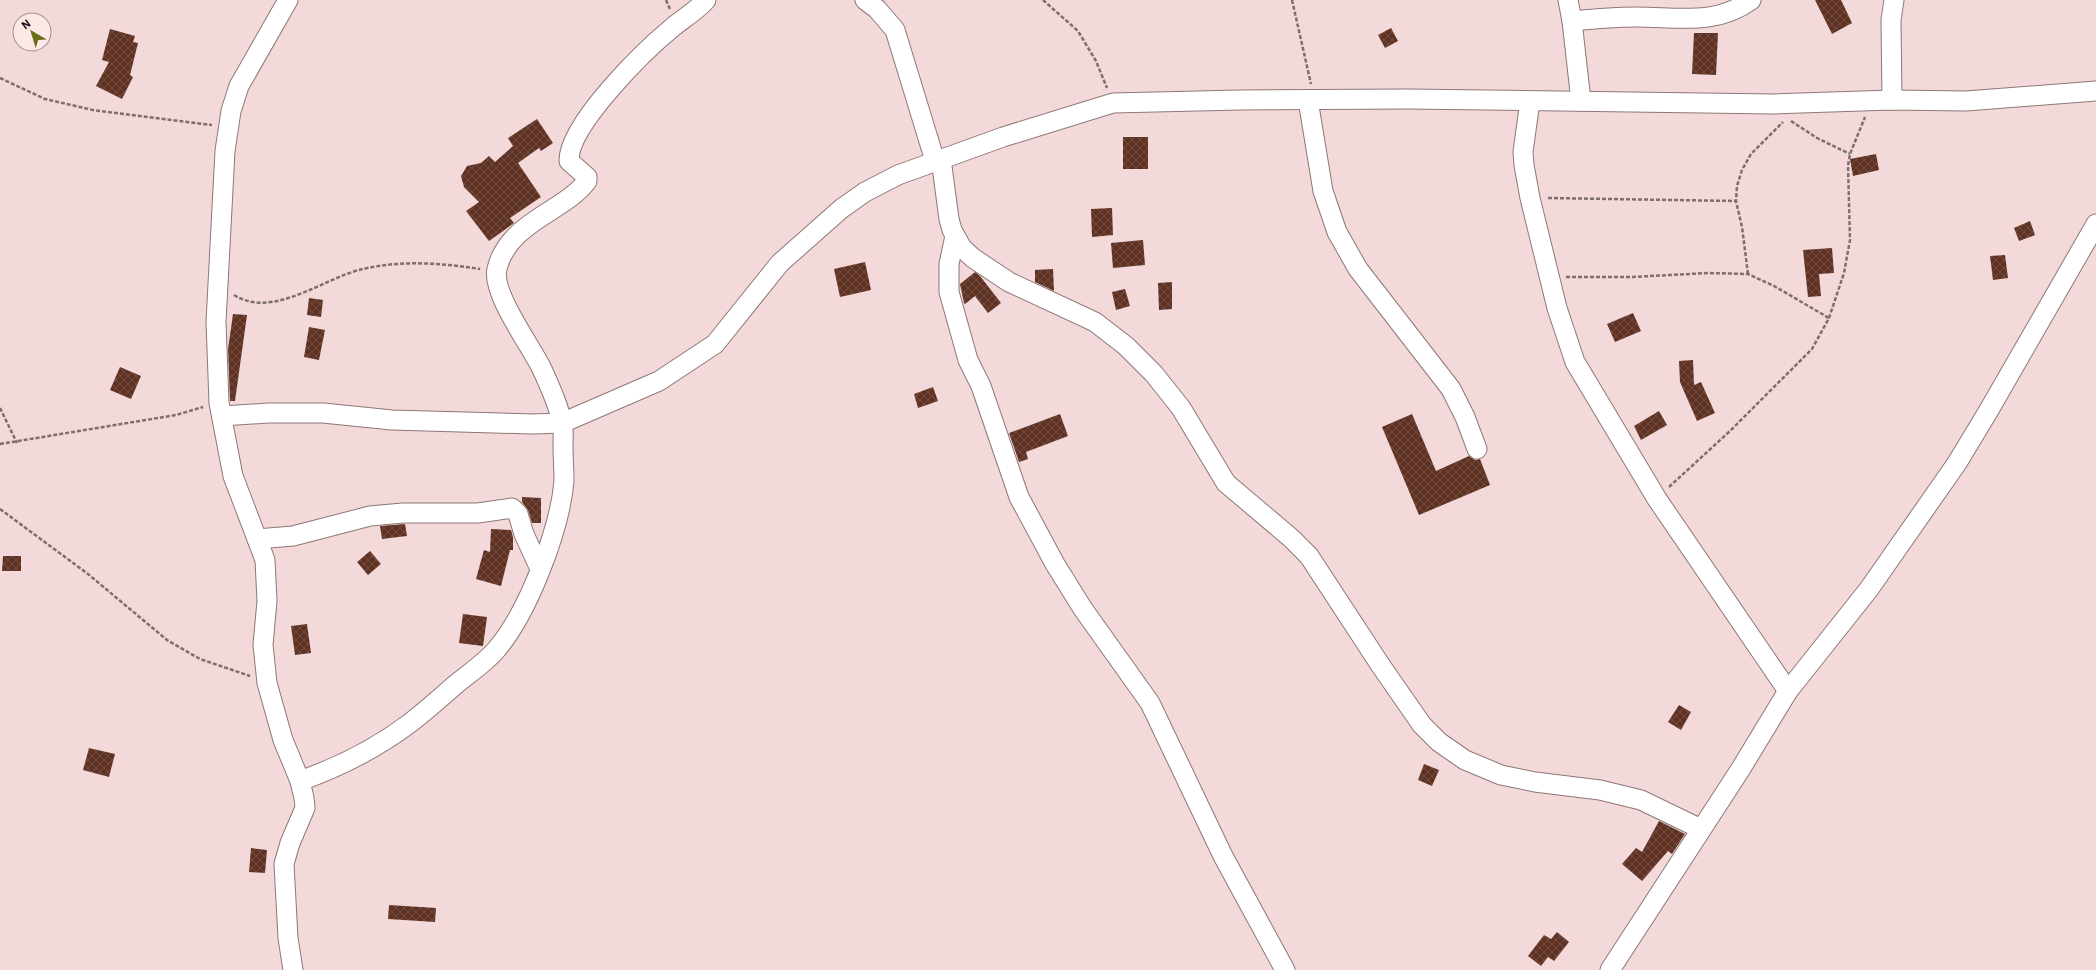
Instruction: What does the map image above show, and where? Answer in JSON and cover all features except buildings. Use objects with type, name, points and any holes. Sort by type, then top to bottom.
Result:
[{"type":"street","points":[[288,0],[239,86],[229,126],[225,151],[216,322],[220,409],[233,476],[265,560],[267,576],[263,646],[267,682],[283,740],[300,781],[304,798],[304,808],[290,843],[284,864],[288,938],[293,970]]},
{"type":"street","points":[[300,781],[323,773],[385,740],[411,723],[496,650],[516,621],[540,569],[557,516],[564,481],[562,423],[542,370],[501,294],[496,271],[501,256],[513,239],[535,219],[565,200],[587,180],[587,177],[569,161],[569,155],[577,135],[589,116],[646,52],[673,27],[698,9],[706,0]]},
{"type":"street","points":[[865,0],[877,9],[895,30],[938,160],[952,230],[962,248],[988,269],[1040,298],[1067,308],[1095,322],[1126,346],[1154,374],[1182,408],[1226,483],[1309,556],[1403,699],[1422,725],[1439,742],[1465,760],[1501,775],[1535,782],[1600,790],[1641,800],[1701,828]]},
{"type":"street","points":[[1568,0],[1572,21],[1581,100]]},
{"type":"street","points":[[1572,21],[1635,17],[1703,19],[1734,11],[1751,0]]},
{"type":"street","points":[[1892,100],[1890,20],[1894,0]]},
{"type":"street","points":[[220,409],[268,413],[323,413],[392,420],[532,424],[562,423],[659,381],[710,348],[740,315],[780,263],[841,209],[865,192],[898,174],[1003,137],[1113,103],[1310,100],[1581,100],[1642,103],[1773,104],[1872,100],[1966,101],[2096,91]]},
{"type":"street","points":[[1310,100],[1323,191],[1337,232],[1358,269],[1451,389],[1465,417],[1477,449]]},
{"type":"street","points":[[1530,101],[1523,152],[1530,198],[1557,308],[1575,362],[1656,499],[1788,691]]},
{"type":"street","points":[[1610,970],[1740,770],[1788,691],[1869,589],[1957,463],[2096,224]]},
{"type":"street","points":[[955,236],[949,264],[949,292],[968,360],[981,386],[1019,497],[1055,564],[1083,609],[1150,703],[1223,856],[1285,970]]},
{"type":"street","points":[[257,539],[293,536],[370,516],[402,513],[478,513],[512,508],[518,514],[524,534],[540,569]]},
{"type":"path","points":[[1043,0],[1078,31],[1086,42],[1096,61],[1113,103]]},
{"type":"path","points":[[1292,0],[1310,75],[1310,100]]},
{"type":"path","points":[[0,78],[45,99],[93,110],[229,126]]},
{"type":"path","points":[[1656,499],[1730,431],[1812,349],[1829,318],[1844,273],[1850,240],[1848,166],[1850,154],[1872,100]]},
{"type":"path","points":[[1748,274],[1742,227],[1736,201],[1742,170],[1751,154],[1787,118],[1817,138],[1850,154]]},
{"type":"path","points":[[1530,198],[1736,201]]},
{"type":"path","points":[[218,285],[242,300],[260,302],[281,300],[318,287],[343,275],[362,269],[397,263],[445,263],[496,271]]},
{"type":"path","points":[[1550,277],[1632,277],[1708,273],[1748,274],[1774,286],[1829,318]]},
{"type":"path","points":[[0,408],[18,443]]},
{"type":"path","points":[[0,444],[18,443],[176,415],[220,409]]},
{"type":"path","points":[[0,509],[88,574],[168,640],[200,659],[267,682]]}]
